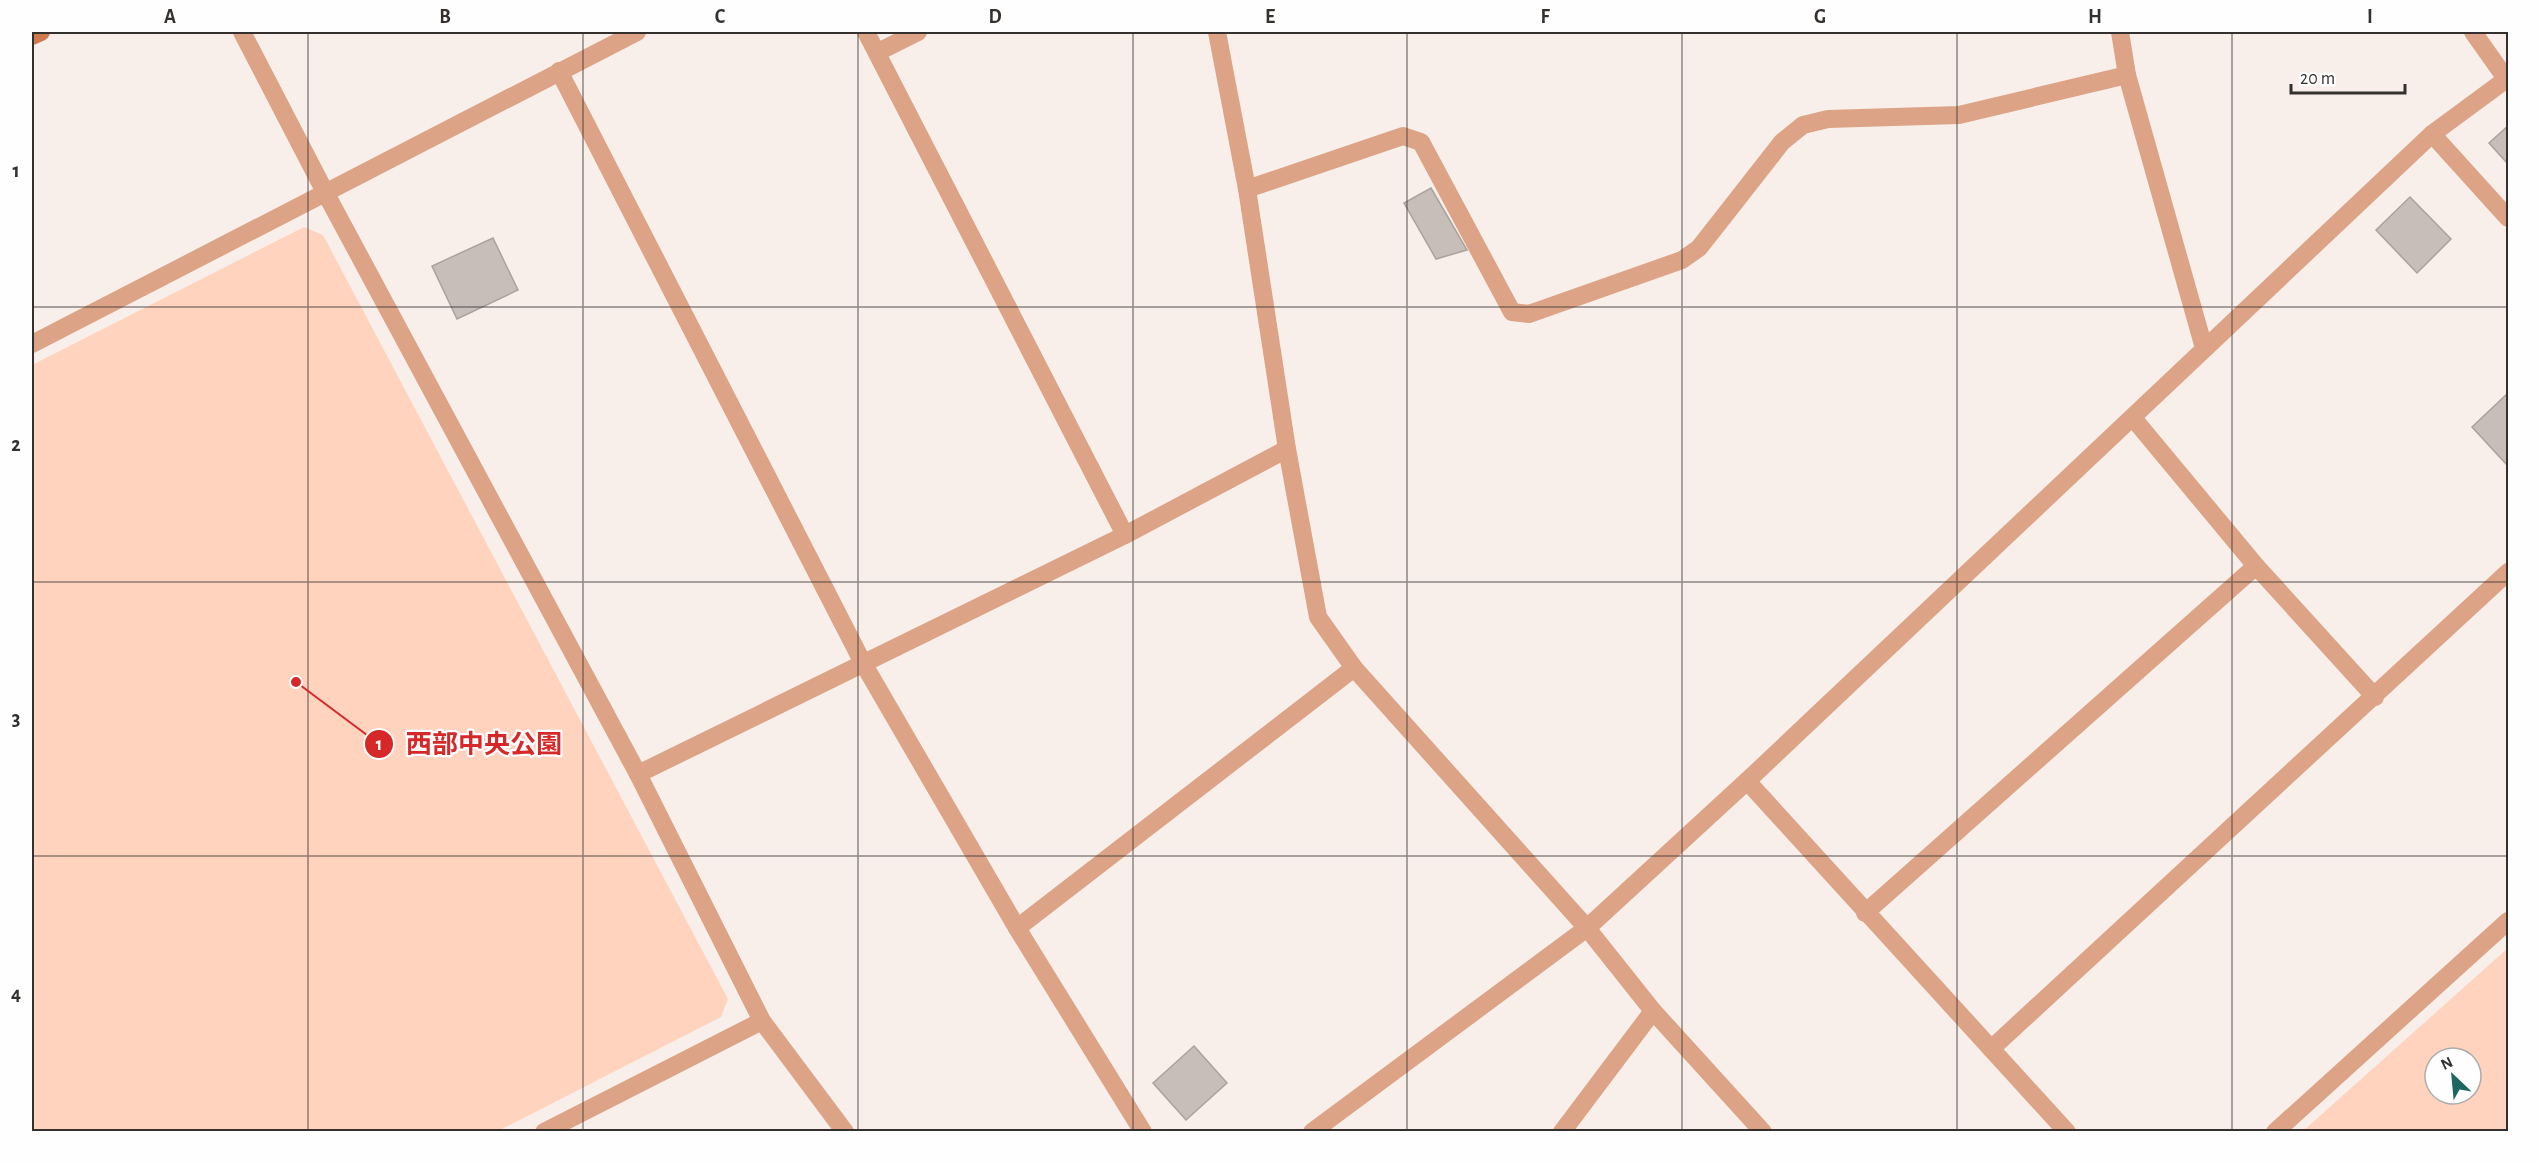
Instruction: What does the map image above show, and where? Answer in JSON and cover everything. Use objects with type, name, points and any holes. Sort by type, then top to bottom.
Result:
[{"type":"street","points":[[32,36],[41,32]]},
{"type":"street","points":[[243,32],[325,192],[638,774],[762,1021],[845,1131]]},
{"type":"street","points":[[32,344],[637,32]]},
{"type":"street","points":[[866,32],[1125,535]]},
{"type":"street","points":[[878,52],[918,32]]},
{"type":"street","points":[[1217,32],[1247,189],[1287,449],[1318,617],[1354,668],[1587,928],[1653,1011],[1763,1131]]},
{"type":"street","points":[[2120,32],[2127,75],[2204,348]]},
{"type":"street","points":[[1312,1131],[1587,928],[1747,781],[2432,134],[2508,79],[2473,32]]},
{"type":"street","points":[[560,71],[863,663],[1017,928],[1143,1131]]},
{"type":"street","points":[[1247,189],[1403,136],[1421,142],[1512,312],[1529,314],[1682,260],[1699,248],[1782,142],[1803,125],[1828,119],[1959,115],[2127,75]]},
{"type":"street","points":[[2432,134],[2508,218]]},
{"type":"street","points":[[2133,418],[2256,566],[2375,697]]},
{"type":"street","points":[[638,774],[1125,535],[1287,449]]},
{"type":"street","points":[[1865,913],[2256,566]]},
{"type":"street","points":[[1991,1049],[2508,573]]},
{"type":"street","points":[[1017,928],[1354,668]]},
{"type":"street","points":[[1747,781],[1865,913],[2067,1131]]},
{"type":"street","points":[[2275,1131],[2508,921]]},
{"type":"street","points":[[1562,1131],[1653,1011]]},
{"type":"street","points":[[544,1131],[762,1021]]},
{"type":"shaded area","points":[[304,227],[323,235],[728,999],[721,1017],[498,1131],[32,1131],[32,365]]},
{"type":"shaded area","points":[[2508,948],[2508,1131],[2303,1131]]},
{"type":"building","points":[[2508,126],[2508,164],[2489,143]]},
{"type":"building","points":[[1431,188],[1467,250],[1436,259],[1404,203]]},
{"type":"building","points":[[2410,197],[2451,239],[2417,273],[2376,230]]},
{"type":"building","points":[[493,238],[518,290],[457,319],[432,266]]},
{"type":"building","points":[[2508,393],[2508,466],[2472,427]]},
{"type":"building","points":[[1194,1046],[1227,1083],[1186,1120],[1153,1083]]},
{"type":"place","name":"西部中央公園","points":[[296,682]]}]
